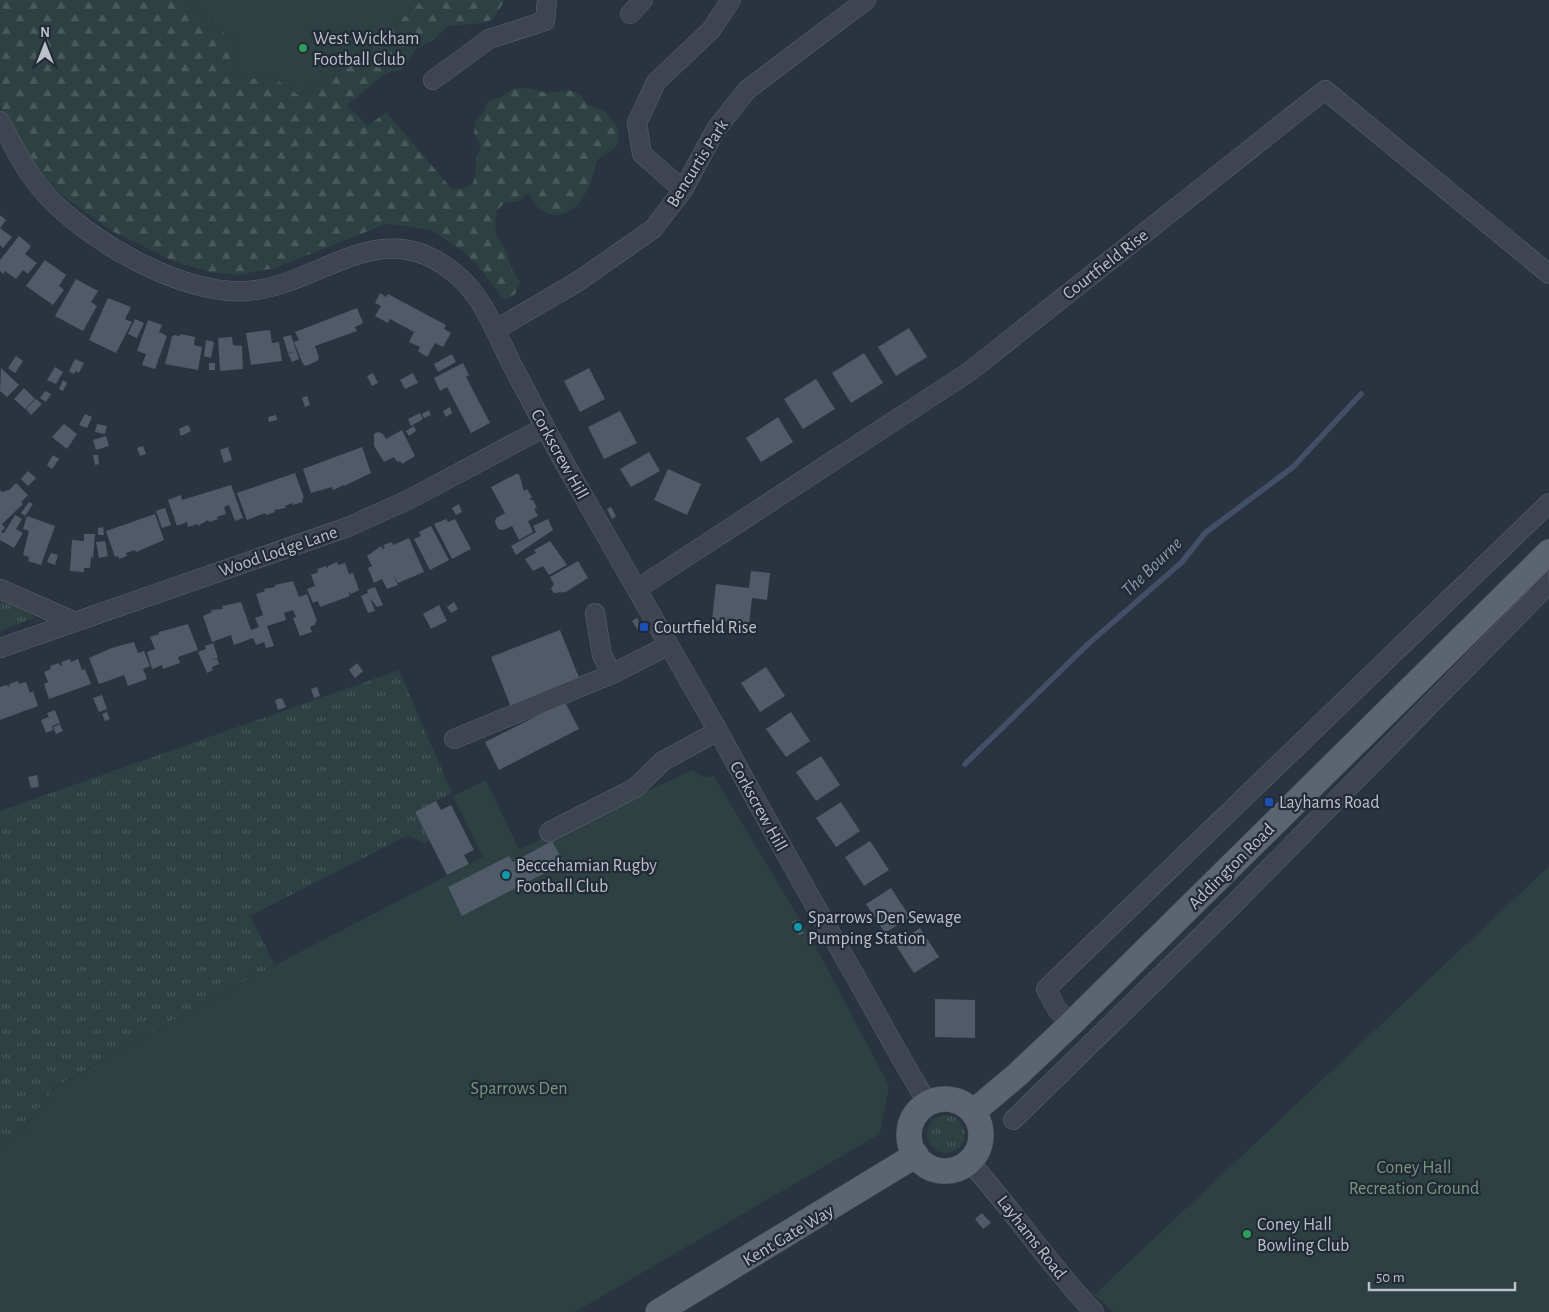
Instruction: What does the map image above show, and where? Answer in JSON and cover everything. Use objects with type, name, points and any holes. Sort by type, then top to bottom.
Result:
[{"type":"main road","name":"Addington Road","points":[[973,1112],[1017,1075],[1064,1016],[1544,557]]},
{"type":"main road","points":[[952,1100],[964,1104],[973,1112],[979,1124],[981,1136],[979,1148],[970,1161],[951,1170],[940,1170],[929,1167],[916,1155],[910,1142],[909,1131],[918,1111],[928,1103],[952,1100]]},
{"type":"main road","name":"Kent Gate Way","points":[[658,1312],[916,1155]]},
{"type":"street","points":[[433,80],[489,39],[545,21],[547,0]]},
{"type":"street","points":[[630,14],[643,0]]},
{"type":"street","points":[[683,190],[642,154],[637,123],[656,82],[711,30],[731,0]]},
{"type":"street","name":"Bencurtis Park","points":[[495,330],[577,282],[653,229],[683,190],[716,129],[747,90],[866,0]]},
{"type":"street","name":"Courtfield Rise","points":[[637,589],[969,372],[1325,90],[1549,274]]},
{"type":"street","name":"Corkscrew Hill","points":[[0,121],[30,174],[63,212],[121,252],[175,277],[210,288],[248,291],[287,282],[360,252],[378,249],[400,249],[429,257],[458,276],[474,293],[544,427],[928,1103]]},
{"type":"street","name":"Wood Lodge Lane","points":[[0,648],[365,520],[410,499],[544,427]]},
{"type":"street","points":[[1064,1016],[1046,989],[1549,503]]},
{"type":"street","points":[[1014,1120],[1545,596],[1544,557]]},
{"type":"street","points":[[0,590],[73,621]]},
{"type":"street","points":[[595,613],[602,655],[612,674]]},
{"type":"street","points":[[454,739],[612,674],[669,645]]},
{"type":"street","points":[[549,832],[635,788],[663,761],[718,731]]},
{"type":"street","points":[[1017,1075],[1036,1097]]},
{"type":"street","name":"Layhams Road","points":[[970,1161],[1006,1203],[1056,1270],[1094,1312]]},
{"type":"green space","points":[[0,0],[185,0],[234,41],[239,56],[236,72],[245,79],[268,78],[274,80],[285,85],[298,95],[359,59],[422,0],[505,0],[493,19],[483,23],[447,26],[438,37],[415,50],[401,70],[386,73],[347,105],[368,126],[386,112],[451,188],[465,188],[472,184],[475,175],[476,158],[481,146],[474,133],[476,120],[483,113],[488,101],[503,96],[511,89],[528,88],[547,93],[568,90],[580,94],[587,104],[605,111],[617,126],[619,136],[617,146],[597,160],[590,186],[578,205],[566,213],[552,215],[539,209],[528,194],[517,202],[506,202],[497,210],[495,226],[497,237],[506,251],[512,270],[520,281],[515,294],[507,299],[502,298],[478,266],[464,252],[433,231],[386,224],[275,268],[240,275],[214,273],[175,262],[110,230],[62,195],[33,164],[10,130],[0,106]]},
{"type":"green space","name":"West Wickham Football Club","points":[[185,0],[422,0],[359,59],[298,95],[285,85],[274,80],[268,78],[245,79],[236,72],[239,56],[234,41]]},
{"type":"green space","points":[[0,601],[31,614],[34,618],[0,631]]},
{"type":"green space","points":[[399,670],[452,793],[415,812],[429,840],[425,844],[408,835],[250,916],[275,965],[135,1041],[54,1088],[22,1131],[0,1150],[0,811]]},
{"type":"green space","name":"Sparrows Den","points":[[693,770],[704,777],[714,776],[815,945],[889,1086],[880,1134],[575,1312],[0,1312],[0,1150],[22,1131],[54,1089],[135,1041],[275,965],[483,857],[453,796],[486,780],[519,849]]},
{"type":"green space","name":"Coney Hall Recreation Ground","points":[[1549,866],[1549,1312],[1113,1312],[1094,1295]]},
{"type":"green space","points":[[946,1115],[953,1116],[959,1121],[964,1127],[964,1141],[959,1147],[953,1152],[946,1153],[939,1152],[933,1147],[928,1141],[927,1134],[928,1127],[933,1121],[939,1116]]},
{"type":"building","points":[[0,215],[6,220],[0,228]]},
{"type":"building","points":[[0,228],[12,237],[3,248],[0,245]]},
{"type":"building","points":[[19,236],[31,246],[25,254],[37,263],[28,274],[23,270],[16,279],[5,271],[3,274],[0,271],[0,260]]},
{"type":"building","points":[[45,260],[66,275],[59,286],[64,290],[53,305],[26,286]]},
{"type":"building","points":[[76,279],[98,291],[91,302],[97,306],[83,331],[55,316]]},
{"type":"building","points":[[380,293],[386,297],[388,294],[446,325],[444,329],[451,333],[443,347],[435,343],[427,357],[418,351],[420,347],[409,342],[414,332],[390,319],[388,323],[375,316],[381,306],[375,303]]},
{"type":"building","points":[[108,298],[131,307],[125,319],[132,322],[116,353],[89,340]]},
{"type":"building","points":[[357,308],[363,323],[355,327],[357,331],[315,346],[319,358],[317,361],[306,366],[303,364],[294,342],[299,340],[295,332]]},
{"type":"building","points":[[135,319],[144,323],[137,338],[128,334]]},
{"type":"building","points":[[148,320],[162,325],[159,332],[167,336],[155,369],[142,365],[146,354],[137,351]]},
{"type":"building","points":[[909,328],[927,357],[896,376],[878,347]]},
{"type":"building","points":[[270,330],[272,343],[279,342],[282,361],[251,365],[246,333]]},
{"type":"building","points":[[180,334],[195,337],[194,345],[202,347],[198,370],[165,364],[172,337],[174,335],[180,336]]},
{"type":"building","points":[[291,335],[299,359],[292,362],[288,354],[294,352],[288,353],[283,337]]},
{"type":"building","points":[[232,337],[233,345],[242,346],[243,369],[220,371],[218,338]]},
{"type":"building","points":[[206,340],[214,342],[211,358],[204,356]]},
{"type":"building","points":[[864,353],[883,383],[851,403],[832,373]]},
{"type":"building","points":[[452,354],[456,362],[438,372],[434,364]]},
{"type":"building","points":[[16,356],[23,361],[15,373],[8,368]]},
{"type":"building","points":[[75,359],[84,363],[79,373],[76,371],[74,374],[69,371]]},
{"type":"building","points":[[209,363],[215,363],[215,370],[209,370]]},
{"type":"building","points":[[463,363],[469,375],[466,377],[490,423],[471,433],[447,387],[440,391],[434,378]]},
{"type":"building","points":[[55,367],[63,372],[56,384],[47,380]]},
{"type":"building","points":[[1,368],[19,385],[7,397],[0,391]]},
{"type":"building","points":[[589,368],[605,399],[580,412],[564,381]]},
{"type":"building","points":[[373,373],[378,383],[372,386],[367,376]]},
{"type":"building","points":[[413,373],[418,383],[405,389],[400,380]]},
{"type":"building","points":[[816,379],[835,409],[803,429],[784,399]]},
{"type":"building","points":[[63,380],[67,383],[63,391],[59,389]]},
{"type":"building","points":[[24,388],[35,399],[25,409],[14,399]]},
{"type":"building","points":[[45,391],[51,394],[46,402],[40,398]]},
{"type":"building","points":[[307,396],[310,405],[305,407],[302,398]]},
{"type":"building","points":[[36,399],[42,404],[31,415],[26,409]]},
{"type":"building","points":[[450,407],[452,413],[446,417],[443,411]]},
{"type":"building","points":[[429,410],[431,415],[424,418],[422,414]]},
{"type":"building","points":[[620,411],[637,443],[604,459],[588,427]]},
{"type":"building","points":[[420,413],[423,419],[411,426],[408,419]]},
{"type":"building","points":[[85,414],[92,417],[87,428],[79,425]]},
{"type":"building","points":[[276,415],[277,420],[269,422],[268,417]]},
{"type":"building","points":[[778,417],[793,442],[761,462],[746,438]]},
{"type":"building","points":[[64,424],[77,434],[67,449],[52,437]]},
{"type":"building","points":[[97,424],[107,426],[105,434],[95,432]]},
{"type":"building","points":[[188,425],[191,431],[181,436],[179,429]]},
{"type":"building","points":[[414,426],[416,431],[409,436],[406,431]]},
{"type":"building","points":[[402,430],[415,456],[402,464],[400,461],[397,462],[394,457],[384,462],[374,446],[374,434],[378,432],[383,434],[386,439]]},
{"type":"building","points":[[106,436],[109,446],[96,450],[93,440]]},
{"type":"building","points":[[143,446],[146,454],[140,456],[137,448]]},
{"type":"building","points":[[228,447],[232,460],[224,463],[220,450]]},
{"type":"building","points":[[362,447],[371,473],[344,486],[341,484],[342,486],[333,490],[332,487],[311,493],[303,469]]},
{"type":"building","points":[[649,452],[660,471],[631,487],[620,469]]},
{"type":"building","points":[[53,455],[59,459],[52,469],[47,465]]},
{"type":"building","points":[[93,455],[98,455],[99,464],[95,465]]},
{"type":"building","points":[[668,469],[701,484],[687,515],[654,500]]},
{"type":"building","points":[[28,471],[36,478],[28,486],[21,479]]},
{"type":"building","points":[[295,473],[304,498],[302,499],[303,502],[293,505],[292,503],[285,506],[286,508],[274,510],[275,512],[266,515],[265,513],[247,520],[237,493]]},
{"type":"building","points":[[519,474],[524,491],[527,489],[532,497],[529,500],[533,500],[537,508],[534,509],[538,516],[528,521],[533,532],[519,540],[512,526],[503,530],[498,529],[495,522],[496,518],[505,513],[491,487]]},
{"type":"building","points":[[16,483],[28,495],[21,502],[23,504],[2,524],[5,528],[1,532],[4,533],[15,515],[22,519],[16,529],[23,533],[14,548],[0,540],[0,490],[2,492],[9,490]]},
{"type":"building","points":[[231,485],[243,518],[235,521],[229,505],[224,507],[226,514],[217,517],[218,519],[209,522],[208,520],[198,526],[198,524],[188,527],[187,522],[177,526],[168,500],[181,495],[182,500]]},
{"type":"building","points":[[29,502],[33,504],[25,516],[21,513]]},
{"type":"building","points":[[459,504],[462,512],[456,515],[452,508]]},
{"type":"building","points":[[611,507],[616,516],[612,519],[607,509]]},
{"type":"building","points":[[165,508],[171,525],[162,528],[156,511]]},
{"type":"building","points":[[155,514],[164,540],[136,552],[135,550],[126,553],[127,556],[119,559],[118,556],[115,557],[106,531]]},
{"type":"building","points":[[27,516],[55,526],[41,565],[28,561],[29,557],[23,555],[29,531],[23,529]]},
{"type":"building","points":[[446,519],[448,522],[455,519],[471,549],[452,559],[434,524]]},
{"type":"building","points":[[548,519],[553,530],[516,555],[511,546],[536,532],[533,526]]},
{"type":"building","points":[[431,526],[449,560],[430,570],[414,539],[421,536],[419,532]]},
{"type":"building","points":[[103,527],[104,535],[98,535],[98,528]]},
{"type":"building","points":[[84,534],[95,534],[93,558],[91,557],[90,568],[84,568],[84,572],[70,571],[72,540],[84,541]]},
{"type":"building","points":[[409,538],[424,572],[398,583],[393,574],[398,585],[387,589],[382,579],[374,583],[368,568],[372,566],[367,556],[381,546],[383,549],[385,548],[383,545],[392,542],[393,545]]},
{"type":"building","points":[[105,541],[108,556],[99,558],[96,542]]},
{"type":"building","points":[[550,541],[567,565],[549,575],[543,566],[533,571],[525,559],[536,553],[534,550]]},
{"type":"building","points":[[51,553],[58,555],[55,565],[47,562]]},
{"type":"building","points":[[578,561],[588,578],[566,592],[554,593],[551,589],[554,584],[550,577]]},
{"type":"building","points":[[337,562],[338,565],[345,563],[349,574],[353,573],[359,590],[351,594],[348,591],[350,596],[320,607],[318,601],[313,603],[307,589],[315,586],[311,575],[318,572],[317,569],[326,566],[328,569],[328,566]]},
{"type":"building","points":[[751,571],[770,573],[767,600],[752,598],[749,625],[712,620],[716,584],[749,588]]},
{"type":"building","points":[[293,581],[299,597],[307,594],[317,621],[315,622],[316,624],[310,627],[312,632],[300,636],[293,618],[296,617],[293,610],[284,613],[286,620],[267,626],[274,646],[266,648],[264,642],[256,645],[253,638],[234,645],[231,635],[212,642],[203,616],[212,612],[211,610],[223,609],[222,606],[241,602],[251,630],[259,627],[255,618],[263,615],[256,594],[265,591],[264,589],[275,587],[275,585]]},
{"type":"building","points":[[375,587],[383,605],[377,607],[370,598],[375,611],[368,613],[361,596],[368,593],[367,590]]},
{"type":"building","points":[[454,602],[458,609],[451,613],[447,607]]},
{"type":"building","points":[[439,605],[447,621],[431,629],[423,614]]},
{"type":"building","points":[[637,618],[643,627],[638,630],[632,621]]},
{"type":"building","points":[[188,624],[198,650],[178,657],[180,663],[163,669],[162,665],[152,669],[147,652],[155,649],[150,637],[159,634],[159,632]]},
{"type":"building","points":[[560,630],[580,680],[511,707],[491,657]]},
{"type":"building","points":[[134,642],[138,653],[144,651],[150,666],[143,669],[147,679],[128,686],[124,675],[99,684],[89,658],[114,647],[116,649],[115,647]]},
{"type":"building","points":[[213,643],[218,658],[210,660],[217,659],[219,664],[212,667],[213,670],[207,673],[198,652],[206,649],[205,646]]},
{"type":"building","points":[[70,659],[71,662],[78,659],[82,670],[85,669],[91,684],[49,699],[44,684],[48,682],[44,672],[51,669],[50,666],[59,663],[60,666],[62,665],[61,662]]},
{"type":"building","points":[[357,663],[363,671],[355,678],[349,670]]},
{"type":"building","points":[[766,667],[785,696],[760,712],[741,683]]},
{"type":"building","points":[[18,681],[19,684],[26,682],[30,693],[33,691],[38,706],[0,720],[0,687],[6,685],[10,687],[9,684]]},
{"type":"building","points":[[317,687],[320,696],[314,698],[311,689]]},
{"type":"building","points":[[102,695],[107,709],[99,712],[93,698]]},
{"type":"building","points":[[282,698],[286,707],[278,710],[275,700]]},
{"type":"building","points":[[565,702],[579,729],[499,770],[485,742]]},
{"type":"building","points":[[55,710],[60,723],[52,726],[53,730],[46,733],[41,720],[49,717],[47,713]]},
{"type":"building","points":[[107,712],[110,719],[105,721],[102,714]]},
{"type":"building","points":[[791,712],[810,741],[786,757],[766,729]]},
{"type":"building","points":[[60,724],[63,731],[56,734],[53,727]]},
{"type":"building","points":[[821,756],[840,785],[816,801],[796,772]]},
{"type":"building","points":[[37,775],[39,787],[31,788],[28,777]]},
{"type":"building","points":[[436,801],[441,810],[451,805],[474,850],[464,855],[469,864],[447,875],[415,812]]},
{"type":"building","points":[[841,802],[860,831],[836,847],[816,818]]},
{"type":"building","name":"Beccehamian Rugby Football Club","points":[[552,841],[564,863],[462,916],[448,887],[509,856],[513,862]]},
{"type":"building","points":[[870,841],[889,870],[864,886],[845,857]]},
{"type":"building","points":[[891,888],[910,917],[885,933],[866,904]]},
{"type":"building","name":"Sparrows Den Sewage Pumping Station","points":[[796,920],[804,933],[799,935],[792,922]]},
{"type":"building","points":[[920,928],[939,957],[914,973],[895,944]]},
{"type":"building","points":[[935,999],[975,1000],[975,1038],[935,1037]]},
{"type":"building","points":[[982,1213],[991,1223],[983,1229],[975,1219]]},
{"type":"waterway","name":"The Bourne","points":[[965,764],[1087,645],[1182,562],[1205,533],[1293,467],[1361,394]]},
{"type":"place","name":"West Wickham Football Club","points":[[303,48]]},
{"type":"place","name":"Courtfield Rise","points":[[644,627]]},
{"type":"place","name":"Layhams Road","points":[[1269,802]]},
{"type":"place","name":"Beccehamian Rugby Football Club","points":[[506,875]]},
{"type":"place","name":"Sparrows Den Sewage Pumping Station","points":[[798,927]]},
{"type":"place","name":"Coney Hall Bowling Club","points":[[1247,1234]]}]
